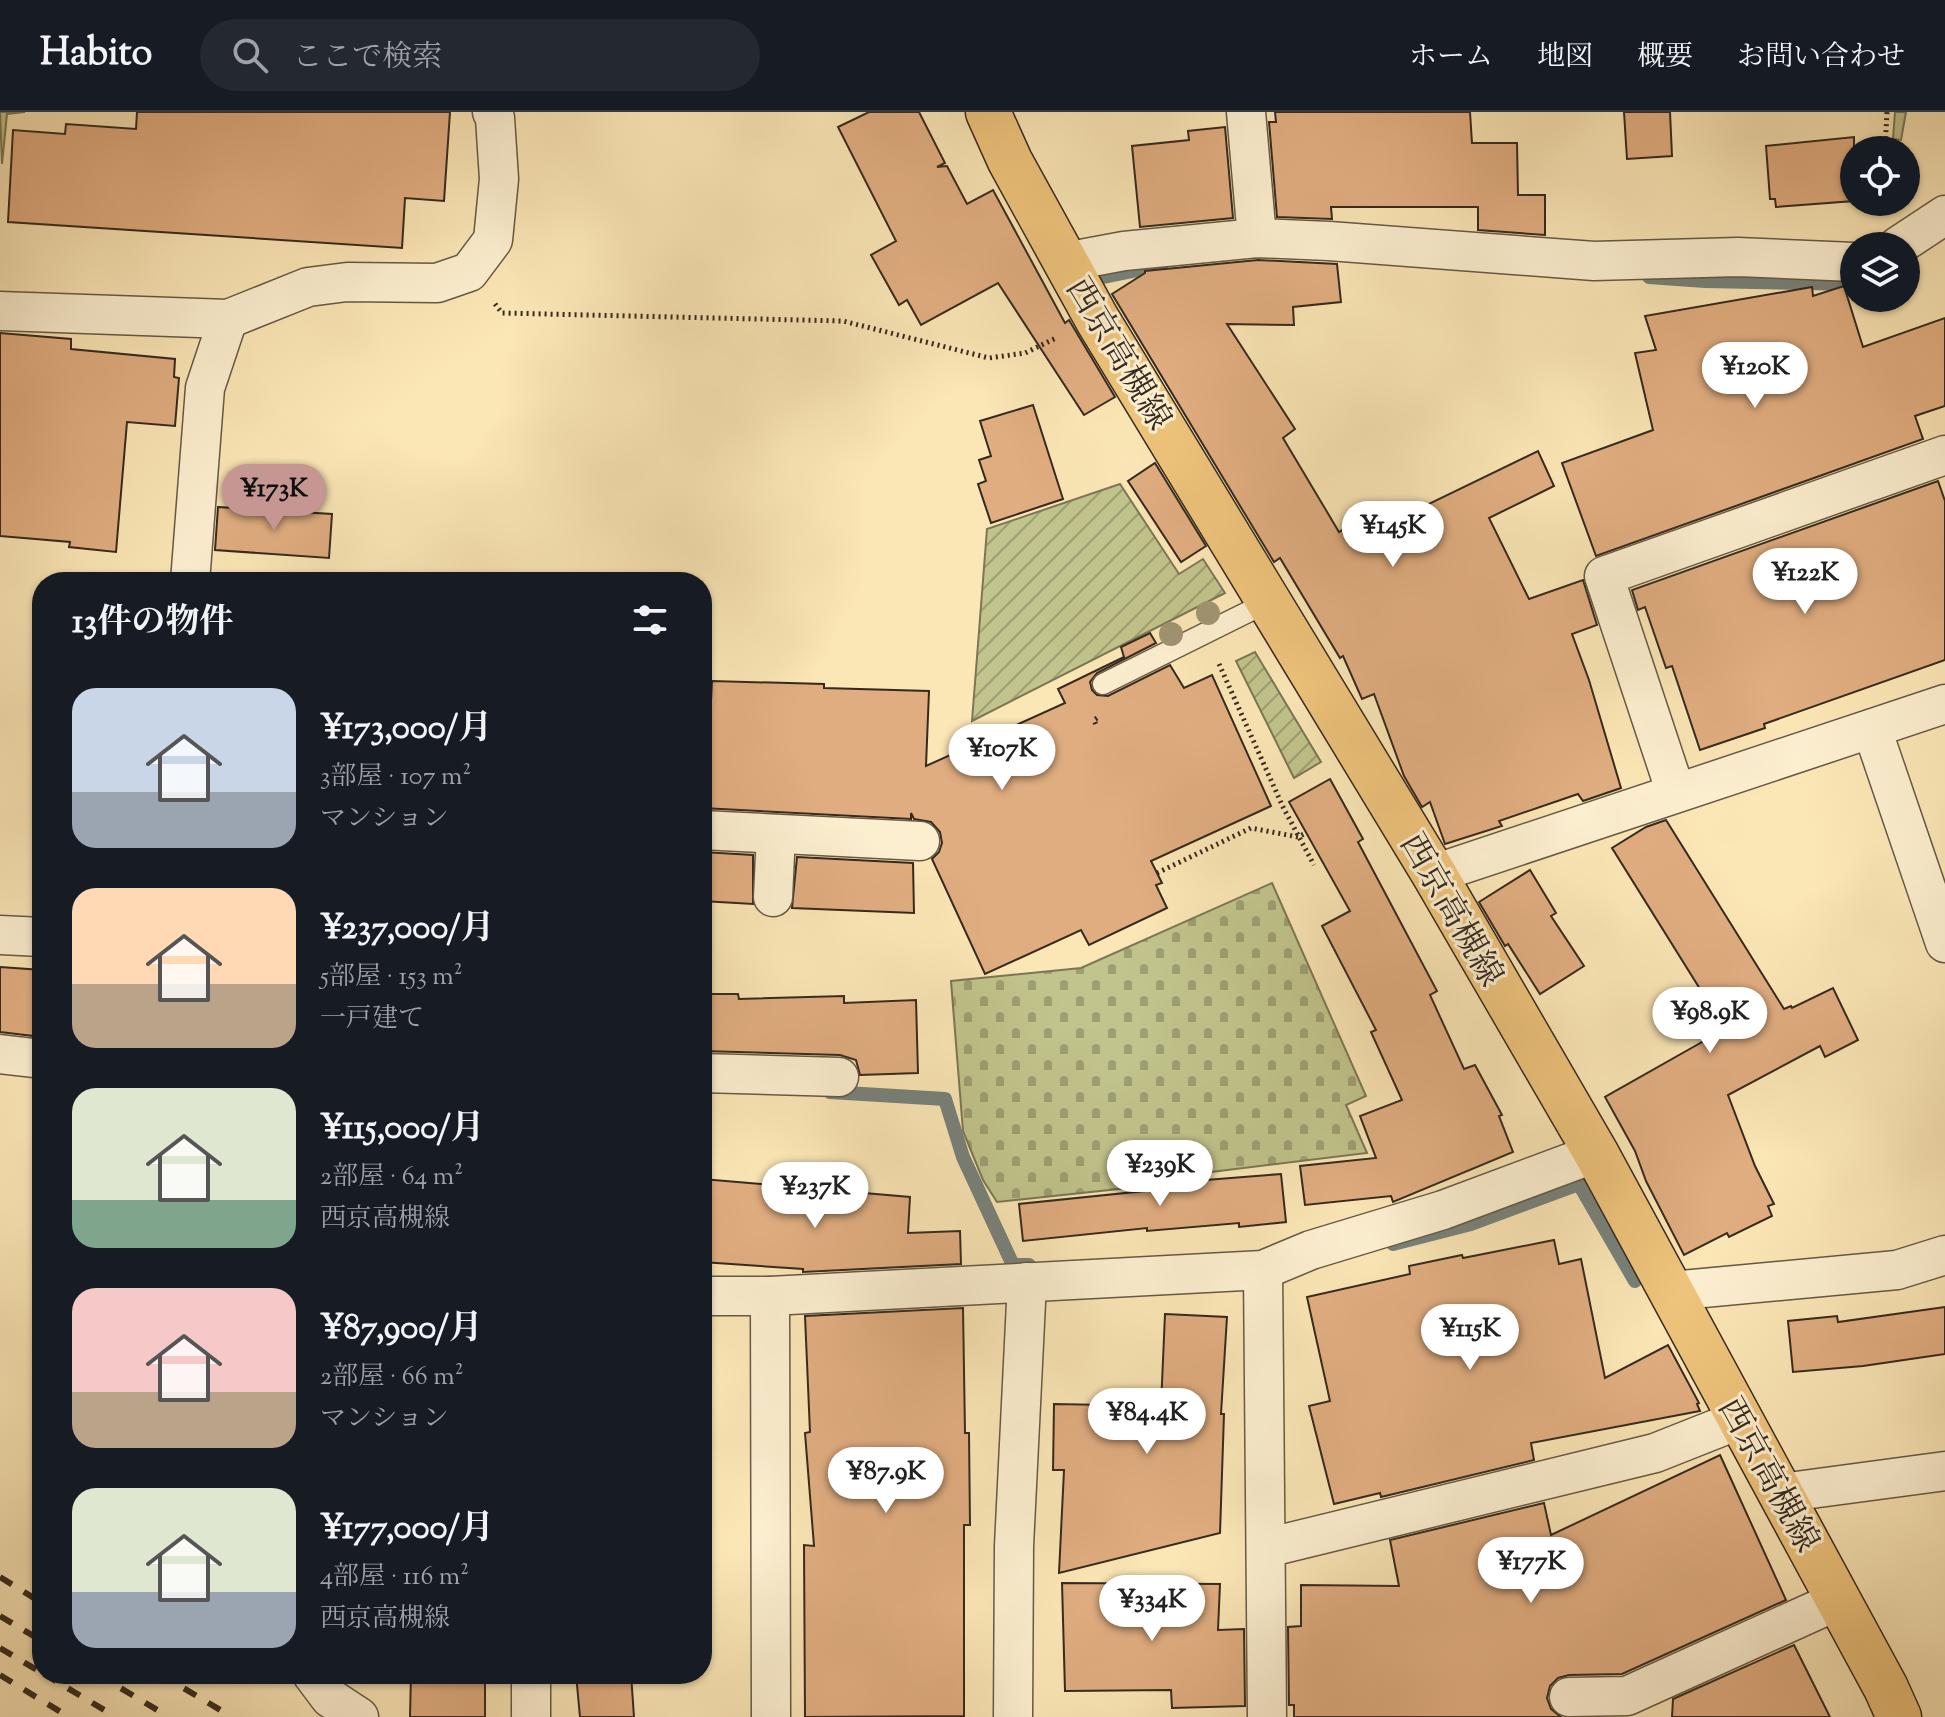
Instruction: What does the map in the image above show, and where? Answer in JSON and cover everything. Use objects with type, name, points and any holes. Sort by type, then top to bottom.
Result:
[{"type":"main road","name":"西京高槻線","points":[[988,112],[1010,161],[1097,319],[1434,874],[1596,1153],[1839,1600],[1899,1717]]},
{"type":"street","points":[[0,311],[228,319],[308,287],[347,282],[437,283],[469,272],[493,240],[499,179],[492,112]]},
{"type":"street","points":[[1246,112],[1257,238]]},
{"type":"street","points":[[1919,232],[1945,215]]},
{"type":"street","points":[[1065,262],[1124,251],[1257,238],[1594,261],[1738,257],[1840,261]]},
{"type":"street","points":[[191,572],[205,388],[228,319]]},
{"type":"street","points":[[1676,793],[1604,576],[1945,455]]},
{"type":"street","points":[[1434,874],[1945,704]]},
{"type":"street","points":[[1872,729],[1945,943]]},
{"type":"street","points":[[712,831],[920,841]]},
{"type":"street","points":[[773,897],[776,834]]},
{"type":"street","points":[[0,935],[32,937]]},
{"type":"street","points":[[0,1054],[32,1058]]},
{"type":"street","points":[[712,1073],[839,1077]]},
{"type":"street","points":[[712,1296],[770,1296],[1263,1270],[1311,1250],[1443,1210],[1596,1153]]},
{"type":"street","points":[[1671,1291],[1897,1270],[1945,1255]]},
{"type":"street","points":[[1263,1270],[1267,1717]]},
{"type":"street","points":[[1013,1717],[1014,1546],[1027,1282]]},
{"type":"street","points":[[770,1296],[771,1717]]},
{"type":"street","points":[[1266,1548],[1655,1453],[1741,1419]]},
{"type":"street","points":[[1781,1493],[1945,1471]]},
{"type":"street","points":[[1569,1697],[1627,1696],[1839,1600]]},
{"type":"street","points":[[320,1684],[330,1698],[359,1717]]},
{"type":"street","points":[[531,1684],[531,1717]]},
{"type":"lane","points":[[1103,684],[1270,601]]},
{"type":"path","points":[[1886,136],[1887,112]]},
{"type":"path","points":[[469,272],[502,313],[843,321],[989,358],[1025,353],[1097,319]]},
{"type":"path","points":[[1205,634],[1298,837],[1314,865]]},
{"type":"path","points":[[1157,873],[1251,828],[1298,837],[1306,833]]},
{"type":"green space","points":[[0,112],[25,112],[7,114],[2,164]]},
{"type":"green space","points":[[1895,112],[1906,112],[1902,136],[1893,136]]},
{"type":"green space","points":[[1120,484],[1179,574],[1203,559],[1225,593],[972,721],[987,529]]},
{"type":"green space","points":[[1255,652],[1321,762],[1294,778],[1236,661]]},
{"type":"green space","points":[[1272,883],[1366,1096],[1346,1105],[1367,1153],[1138,1181],[1137,1187],[997,1202],[983,1180],[963,1131],[951,981],[1081,968]]},
{"type":"building","points":[[137,112],[450,112],[444,201],[405,198],[402,248],[8,222],[13,130],[65,134],[66,124],[136,129]]},
{"type":"building","points":[[869,112],[919,112],[945,163],[937,167],[947,166],[967,204],[993,190],[1065,323],[1069,320],[1115,397],[1084,415],[998,283],[921,325],[907,300],[899,305],[871,255],[896,241],[838,127]]},
{"type":"building","points":[[1275,112],[1470,112],[1472,143],[1517,143],[1518,195],[1545,195],[1545,235],[1478,230],[1478,207],[1331,207],[1332,219],[1277,217],[1269,122],[1276,122]]},
{"type":"building","points":[[1624,112],[1670,112],[1672,156],[1627,159]]},
{"type":"building","points":[[1225,127],[1233,218],[1140,227],[1132,146],[1189,140],[1188,131]]},
{"type":"building","points":[[1840,138],[1840,202],[1776,207],[1775,199],[1770,199],[1766,146]]},
{"type":"building","points":[[1258,260],[1337,264],[1341,302],[1293,307],[1294,325],[1227,324],[1295,429],[1283,438],[1339,532],[1360,519],[1369,533],[1538,451],[1554,486],[1489,518],[1529,599],[1583,580],[1597,625],[1572,634],[1621,788],[1583,801],[1578,794],[1499,821],[1502,826],[1445,844],[1430,802],[1422,807],[1404,776],[1374,694],[1362,699],[1343,656],[1340,658],[1280,558],[1274,562],[1112,294],[1145,271]]},
{"type":"building","points":[[1812,287],[1813,296],[1840,287],[1840,312],[1852,312],[1863,347],[1945,318],[1945,406],[1915,416],[1923,439],[1596,556],[1562,463],[1653,430],[1635,353],[1656,350],[1645,316]]},
{"type":"building","points":[[0,333],[71,339],[71,349],[175,359],[174,377],[179,378],[175,426],[127,422],[116,552],[69,547],[70,542],[0,536]]},
{"type":"building","points":[[1033,405],[1063,499],[991,523],[978,484],[986,481],[979,460],[991,456],[980,421]]},
{"type":"building","points":[[1155,463],[1206,546],[1181,562],[1128,481]]},
{"type":"building","points":[[1938,481],[1945,501],[1945,660],[1700,750],[1672,666],[1666,668],[1645,607],[1638,610],[1632,590]]},
{"type":"building","points":[[218,507],[332,514],[329,558],[215,550]]},
{"type":"building","points":[[1150,633],[1156,643],[1097,673],[1090,682],[1092,690],[1097,695],[1108,696],[1170,665],[1184,688],[1212,675],[1271,806],[1151,861],[1162,883],[1156,885],[1167,908],[1089,945],[1081,930],[985,974],[932,859],[942,843],[940,832],[931,822],[914,819],[911,813],[911,819],[712,809],[712,681],[929,691],[926,766],[1065,703],[1058,689],[1124,657],[1121,647]]},
{"type":"building","points":[[1330,779],[1363,839],[1358,842],[1437,991],[1430,995],[1464,1069],[1475,1065],[1502,1115],[1499,1116],[1513,1152],[1393,1202],[1391,1196],[1305,1205],[1300,1166],[1376,1158],[1360,1116],[1402,1100],[1371,1032],[1376,1030],[1322,926],[1350,911],[1289,802]]},
{"type":"building","points":[[1666,820],[1784,1009],[1833,988],[1858,1040],[1825,1057],[1820,1046],[1728,1095],[1755,1166],[1774,1204],[1768,1206],[1772,1216],[1729,1237],[1727,1233],[1684,1255],[1646,1181],[1635,1151],[1605,1097],[1725,1029],[1612,848],[1646,827]]},
{"type":"building","points":[[712,853],[753,855],[753,904],[712,902]]},
{"type":"building","points":[[797,857],[913,863],[914,913],[792,908]]},
{"type":"building","points":[[1530,870],[1556,913],[1551,916],[1584,966],[1540,994],[1508,944],[1505,946],[1479,902]]},
{"type":"building","points":[[0,967],[32,969],[32,1036],[0,1032]]},
{"type":"building","points":[[712,994],[738,994],[739,999],[844,996],[844,1003],[916,1000],[918,1073],[860,1075],[856,1060],[840,1055],[712,1051]]},
{"type":"building","points":[[1281,1174],[1286,1222],[1147,1231],[1147,1228],[1023,1241],[1019,1204],[1144,1191],[1143,1185]]},
{"type":"building","points":[[712,1180],[910,1197],[908,1233],[960,1231],[961,1264],[803,1272],[803,1269],[712,1263]]},
{"type":"building","points":[[1554,1240],[1559,1264],[1581,1259],[1605,1378],[1668,1345],[1699,1403],[1700,1411],[1531,1443],[1534,1460],[1381,1497],[1380,1493],[1334,1504],[1309,1406],[1330,1401],[1307,1297],[1410,1274],[1409,1266]]},
{"type":"building","points":[[1945,1307],[1945,1354],[1793,1372],[1788,1321],[1837,1316],[1838,1322]]},
{"type":"building","points":[[963,1308],[970,1525],[964,1525],[964,1716],[805,1717],[804,1545],[814,1546],[805,1433],[810,1432],[805,1316]]},
{"type":"building","points":[[1165,1314],[1227,1317],[1221,1414],[1224,1414],[1220,1533],[1059,1573],[1064,1470],[1053,1470],[1054,1404],[1161,1406]]},
{"type":"building","points":[[1720,1455],[1786,1600],[1622,1674],[1558,1678],[1550,1686],[1547,1698],[1551,1709],[1561,1717],[1294,1717],[1294,1705],[1289,1705],[1288,1627],[1301,1626],[1301,1585],[1399,1586],[1390,1540],[1544,1503],[1551,1535]]},
{"type":"building","points":[[1062,1583],[1220,1584],[1218,1630],[1244,1629],[1245,1706],[1172,1708],[1171,1690],[1065,1691]]},
{"type":"building","points":[[1794,1645],[1830,1717],[1672,1717],[1673,1699]]},
{"type":"building","points":[[411,1684],[485,1684],[485,1717],[410,1717]]},
{"type":"building","points":[[577,1684],[632,1684],[634,1717],[580,1717]]},
{"type":"waterway","points":[[1084,281],[1162,265]]},
{"type":"waterway","points":[[1649,277],[1840,284]]},
{"type":"waterway","points":[[830,1092],[945,1099],[963,1157],[1013,1265],[1029,1265]]},
{"type":"waterway","points":[[1393,1244],[1471,1224],[1579,1184],[1635,1281]]},
{"type":"railway","points":[[0,1577],[32,1597]]},
{"type":"railway","points":[[0,1616],[32,1635]]},
{"type":"railway","points":[[0,1648],[32,1667]]},
{"type":"railway","points":[[0,1675],[69,1717]]},
{"type":"railway","points":[[61,1684],[116,1717]]},
{"type":"railway","points":[[114,1684],[169,1717]]},
{"type":"railway","points":[[177,1684],[232,1717]]}]
